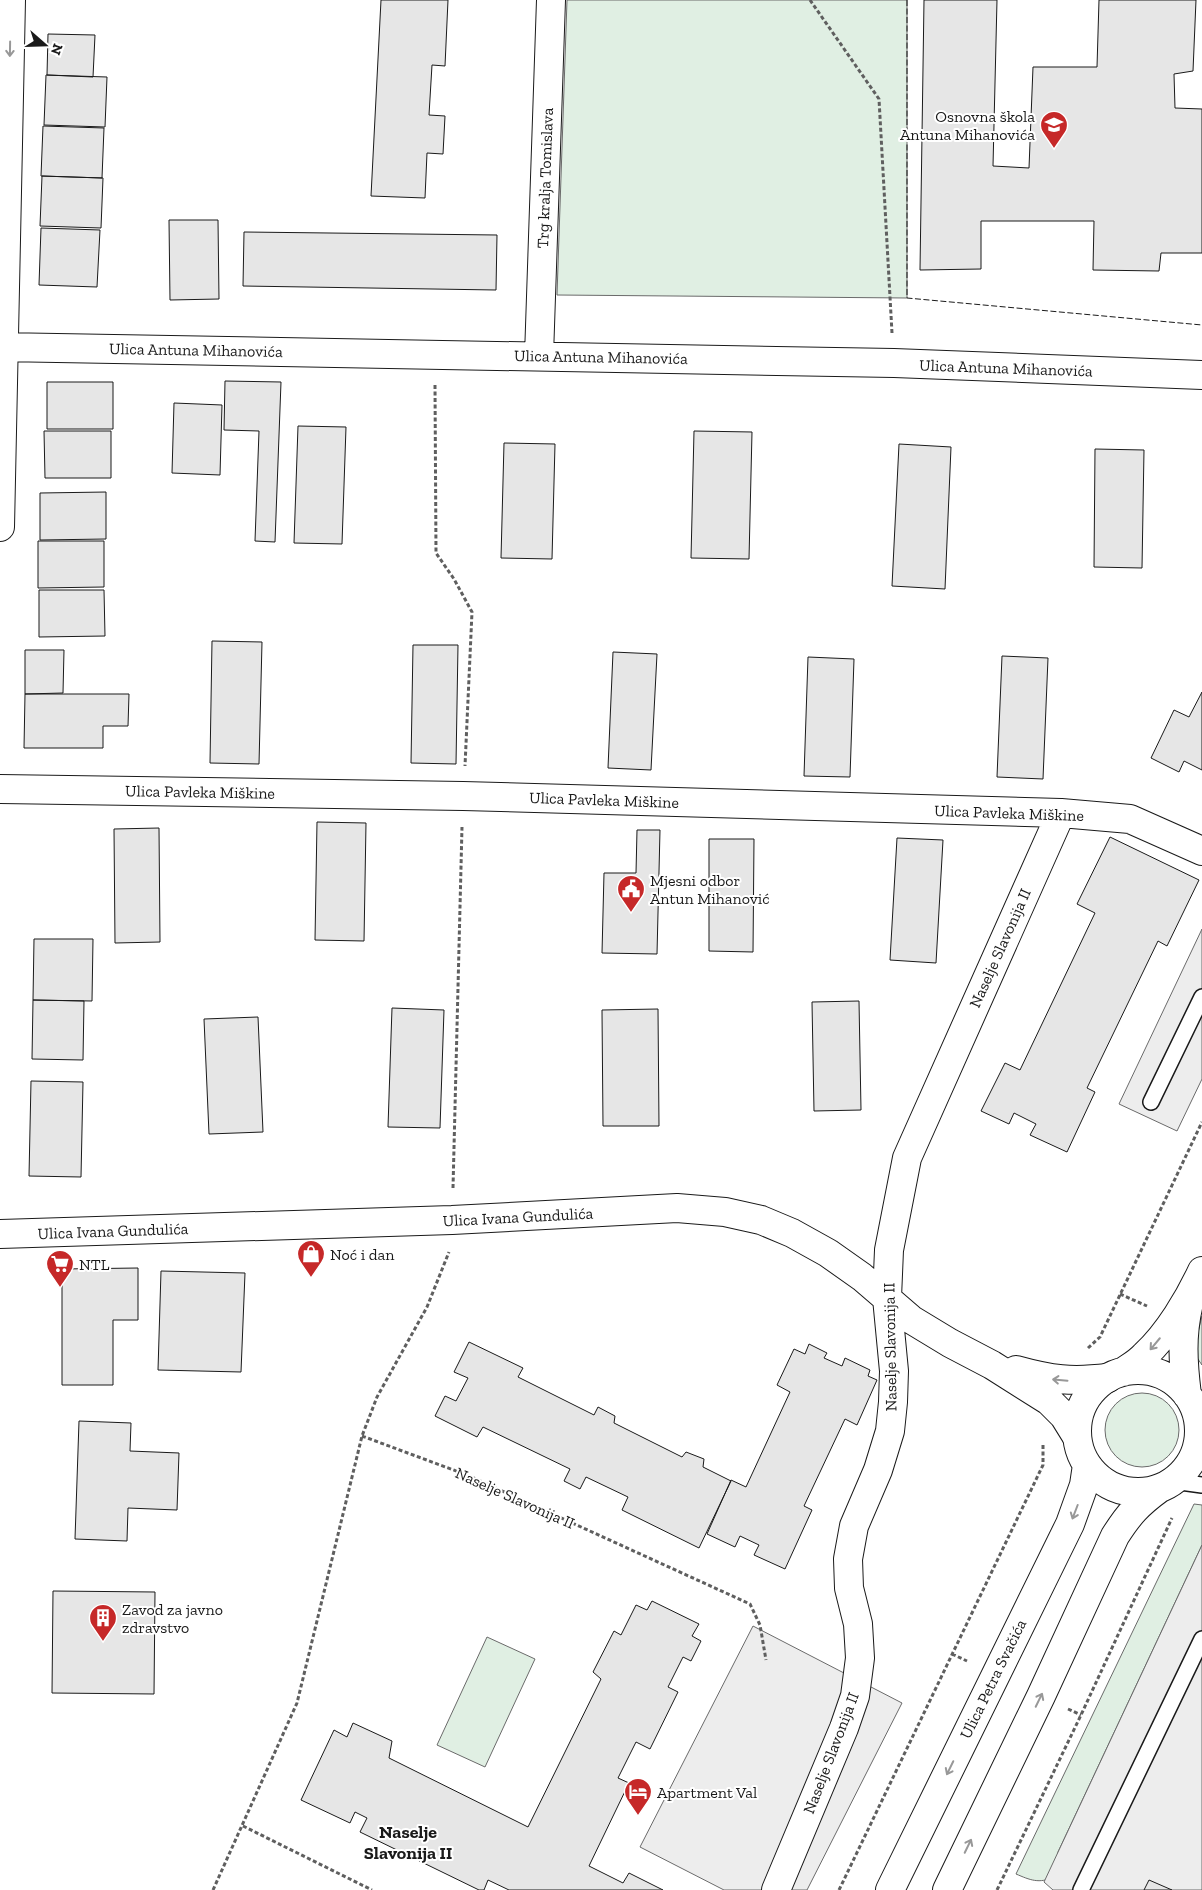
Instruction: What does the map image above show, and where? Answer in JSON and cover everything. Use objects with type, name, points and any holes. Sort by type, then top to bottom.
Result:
[{"type":"street","points":[[0,527],[2,347],[11,0]]},
{"type":"street","name":"Trg kralja Tomislava","points":[[539,356],[550,0]]},
{"type":"street","name":"Ulica Antuna Mihanovića","points":[[2,347],[894,363],[1202,375]]},
{"type":"street","name":"Ulica Pavleka Miškine","points":[[0,789],[463,796],[1061,813],[1130,819],[1202,851]]},
{"type":"street","name":"Naselje Slavonija II","points":[[776,1890],[855,1696],[860,1658],[858,1624],[849,1588],[848,1558],[854,1526],[878,1470],[890,1431],[894,1402],[894,1371],[887,1298],[889,1250],[906,1158],[1061,813]]},
{"type":"street","name":"Ulica Ivana Gundulića","points":[[0,1234],[452,1220],[677,1208],[725,1212],[761,1220],[792,1233],[828,1253],[887,1298],[912,1320],[942,1339],[992,1365]]},
{"type":"street","points":[[1166,1485],[1140,1492],[1119,1489],[1100,1480],[1087,1465],[1080,1452],[1077,1437],[1078,1420],[1084,1403],[1094,1389],[1150,1350],[1174,1318],[1198,1280]]},
{"type":"street","points":[[1187,1395],[1182,1348],[1184,1322],[1198,1280]]},
{"type":"street","points":[[947,1890],[1041,1696],[1115,1536],[1126,1518],[1139,1504],[1188,1467],[1196,1448],[1200,1427],[1195,1410],[1187,1395],[1175,1382],[1159,1374],[1141,1370],[1068,1381],[1050,1379],[992,1365]]},
{"type":"street","points":[[992,1365],[1049,1401],[1064,1416],[1077,1437]]},
{"type":"street","name":"Ulica Petra Svačića","points":[[890,1890],[1070,1524],[1084,1485],[1087,1465]]},
{"type":"lane","points":[[1151,1102],[1202,997]]},
{"type":"lane","points":[[1166,1485],[1202,1485]]},
{"type":"lane","points":[[1081,1890],[1202,1639]]},
{"type":"path","points":[[810,0],[879,99],[894,363]]},
{"type":"path","points":[[1081,1354],[1100,1337],[1202,1122]]},
{"type":"path","points":[[213,1890],[297,1703],[362,1436],[377,1397],[427,1306],[450,1250],[452,1220]]},
{"type":"path","points":[[1120,1294],[1152,1309]]},
{"type":"path","name":"Naselje Slavonija II","points":[[362,1436],[467,1475],[750,1604],[760,1625],[766,1660]]},
{"type":"path","points":[[839,1890],[1043,1465],[1043,1440]]},
{"type":"path","points":[[997,1890],[1172,1521],[1166,1485]]},
{"type":"path","points":[[243,1826],[372,1890]]},
{"type":"green space","points":[[567,0],[907,0],[907,298],[557,295]]},
{"type":"green space","points":[[1202,1316],[1202,1365],[1193,1352]]},
{"type":"green space","points":[[1142,1393],[1163,1399],[1173,1409],[1179,1430],[1173,1451],[1163,1461],[1142,1467],[1121,1461],[1111,1451],[1105,1430],[1111,1409],[1121,1399]]},
{"type":"green space","points":[[1194,1504],[1202,1505],[1202,1545],[1058,1852],[1054,1877],[1035,1880],[1016,1874]]},
{"type":"green space","points":[[487,1637],[535,1659],[485,1767],[437,1745]]},
{"type":"shaded area","points":[[1202,929],[1202,1079],[1177,1131],[1119,1104]]},
{"type":"shaded area","points":[[1202,1545],[1202,1890],[1053,1890],[1044,1882]]},
{"type":"shaded area","points":[[753,1626],[902,1703],[807,1890],[724,1890],[640,1847]]},
{"type":"building","points":[[381,0],[448,0],[445,66],[432,65],[429,115],[445,116],[443,154],[427,153],[425,198],[371,196]]},
{"type":"building","name":"Osnovna škola Antuna Mihanovića","points":[[924,0],[997,0],[993,166],[1029,168],[1033,67],[1097,67],[1099,0],[1196,0],[1193,71],[1174,74],[1175,108],[1202,109],[1202,253],[1161,253],[1159,271],[1093,270],[1094,221],[981,221],[981,269],[920,270]]},
{"type":"building","points":[[48,34],[95,35],[93,77],[47,75]]},
{"type":"building","points":[[46,75],[107,77],[105,127],[44,125]]},
{"type":"building","points":[[43,126],[104,128],[102,178],[41,176]]},
{"type":"building","points":[[42,176],[103,178],[101,228],[40,226]]},
{"type":"building","points":[[169,220],[218,220],[219,299],[170,300]]},
{"type":"building","points":[[41,228],[100,230],[97,287],[39,285]]},
{"type":"building","points":[[244,232],[497,235],[496,290],[243,286]]},
{"type":"building","points":[[225,381],[281,382],[275,542],[255,541],[259,431],[224,430]]},
{"type":"building","points":[[47,382],[113,382],[113,429],[47,429]]},
{"type":"building","points":[[174,403],[222,405],[220,475],[172,473]]},
{"type":"building","points":[[298,426],[346,427],[342,544],[294,543]]},
{"type":"building","points":[[44,431],[111,431],[111,478],[45,478]]},
{"type":"building","points":[[694,431],[752,432],[749,559],[691,558]]},
{"type":"building","points":[[504,443],[555,444],[552,559],[501,558]]},
{"type":"building","points":[[899,444],[951,447],[945,589],[892,586]]},
{"type":"building","points":[[1095,449],[1144,450],[1142,568],[1094,567]]},
{"type":"building","points":[[106,492],[106,539],[40,540],[40,493]]},
{"type":"building","points":[[38,541],[104,541],[104,587],[38,588]]},
{"type":"building","points":[[39,590],[104,590],[105,636],[39,637]]},
{"type":"building","points":[[212,641],[262,642],[259,764],[210,763]]},
{"type":"building","points":[[413,645],[458,645],[456,764],[411,763]]},
{"type":"building","points":[[25,650],[64,650],[63,693],[25,694]]},
{"type":"building","points":[[613,652],[657,654],[651,770],[608,768]]},
{"type":"building","points":[[1002,656],[1048,658],[1043,779],[997,777]]},
{"type":"building","points":[[808,657],[854,659],[850,777],[804,776]]},
{"type":"building","points":[[1202,692],[1202,770],[1184,761],[1179,772],[1151,758],[1174,710],[1189,717]]},
{"type":"building","points":[[25,694],[129,694],[128,726],[103,726],[103,748],[24,748]]},
{"type":"building","points":[[317,822],[366,823],[364,941],[315,940]]},
{"type":"building","points":[[159,828],[160,942],[115,943],[114,829]]},
{"type":"building","name":"Mjesni odbor Antun Mihanović","points":[[637,830],[660,830],[657,954],[602,953],[604,873],[636,873]]},
{"type":"building","points":[[1110,837],[1199,880],[1167,946],[1158,941],[1087,1088],[1095,1092],[1067,1152],[1030,1135],[1036,1124],[1014,1113],[1009,1124],[981,1111],[1005,1063],[1020,1070],[1095,913],[1077,904]]},
{"type":"building","points":[[897,838],[943,840],[936,963],[890,960]]},
{"type":"building","points":[[709,839],[754,839],[753,952],[709,951]]},
{"type":"building","points":[[34,939],[93,939],[92,1001],[33,1000]]},
{"type":"building","points":[[33,1000],[84,1001],[83,1060],[32,1059]]},
{"type":"building","points":[[859,1001],[861,1110],[814,1111],[812,1002]]},
{"type":"building","points":[[392,1008],[444,1010],[440,1128],[388,1127]]},
{"type":"building","points":[[658,1009],[659,1126],[603,1126],[602,1010]]},
{"type":"building","points":[[258,1017],[263,1132],[209,1134],[204,1019]]},
{"type":"building","points":[[31,1081],[83,1082],[81,1177],[29,1176]]},
{"type":"building","points":[[138,1268],[138,1320],[113,1320],[113,1385],[62,1385],[62,1269]]},
{"type":"building","points":[[161,1271],[245,1273],[241,1372],[158,1370]]},
{"type":"building","points":[[469,1342],[523,1368],[518,1377],[594,1415],[598,1407],[615,1416],[614,1423],[682,1457],[686,1452],[704,1459],[703,1467],[731,1481],[699,1548],[622,1510],[628,1497],[586,1477],[580,1489],[564,1481],[570,1469],[483,1427],[477,1437],[435,1416],[445,1396],[456,1401],[468,1378],[454,1372]]},
{"type":"building","points":[[809,1344],[827,1353],[824,1358],[842,1366],[845,1358],[870,1370],[868,1376],[877,1380],[857,1425],[845,1419],[804,1506],[812,1510],[785,1569],[754,1555],[759,1545],[740,1536],[735,1547],[707,1534],[731,1480],[746,1487],[790,1392],[777,1385],[794,1349],[805,1354]]},
{"type":"building","points":[[79,1421],[131,1423],[130,1451],[179,1453],[177,1510],[128,1508],[127,1541],[75,1539]]},
{"type":"building","name":"Zavod za javno zdravstvo","points":[[53,1591],[155,1592],[154,1694],[52,1693]]},
{"type":"building","points":[[652,1601],[699,1624],[692,1636],[701,1641],[691,1661],[683,1657],[668,1687],[678,1692],[650,1749],[636,1742],[618,1778],[629,1783],[589,1866],[623,1883],[629,1873],[663,1890],[509,1890],[488,1880],[484,1890],[479,1890],[360,1832],[367,1818],[355,1812],[350,1823],[301,1800],[334,1730],[347,1737],[353,1723],[392,1741],[389,1758],[528,1827],[601,1679],[593,1672],[614,1631],[621,1635],[636,1605],[647,1610]]},
{"type":"building","points":[[1149,1880],[1172,1890],[1144,1890]]},
{"type":"fence","points":[[907,0],[907,298],[1202,325]]},
{"type":"place","name":"Osnovna škola Antuna Mihanovića","points":[[1054,149]]},
{"type":"place","name":"Mjesni odbor Antun Mihanović","points":[[631,913]]},
{"type":"place","name":"Noć i dan","points":[[311,1278]]},
{"type":"place","name":"NTL","points":[[60,1288]]},
{"type":"place","name":"Zavod za javno zdravstvo","points":[[103,1642]]},
{"type":"place","name":"Apartment Val","points":[[638,1816]]},
{"type":"district","name":"Naselje Slavonija II","points":[[408,1842]]}]
